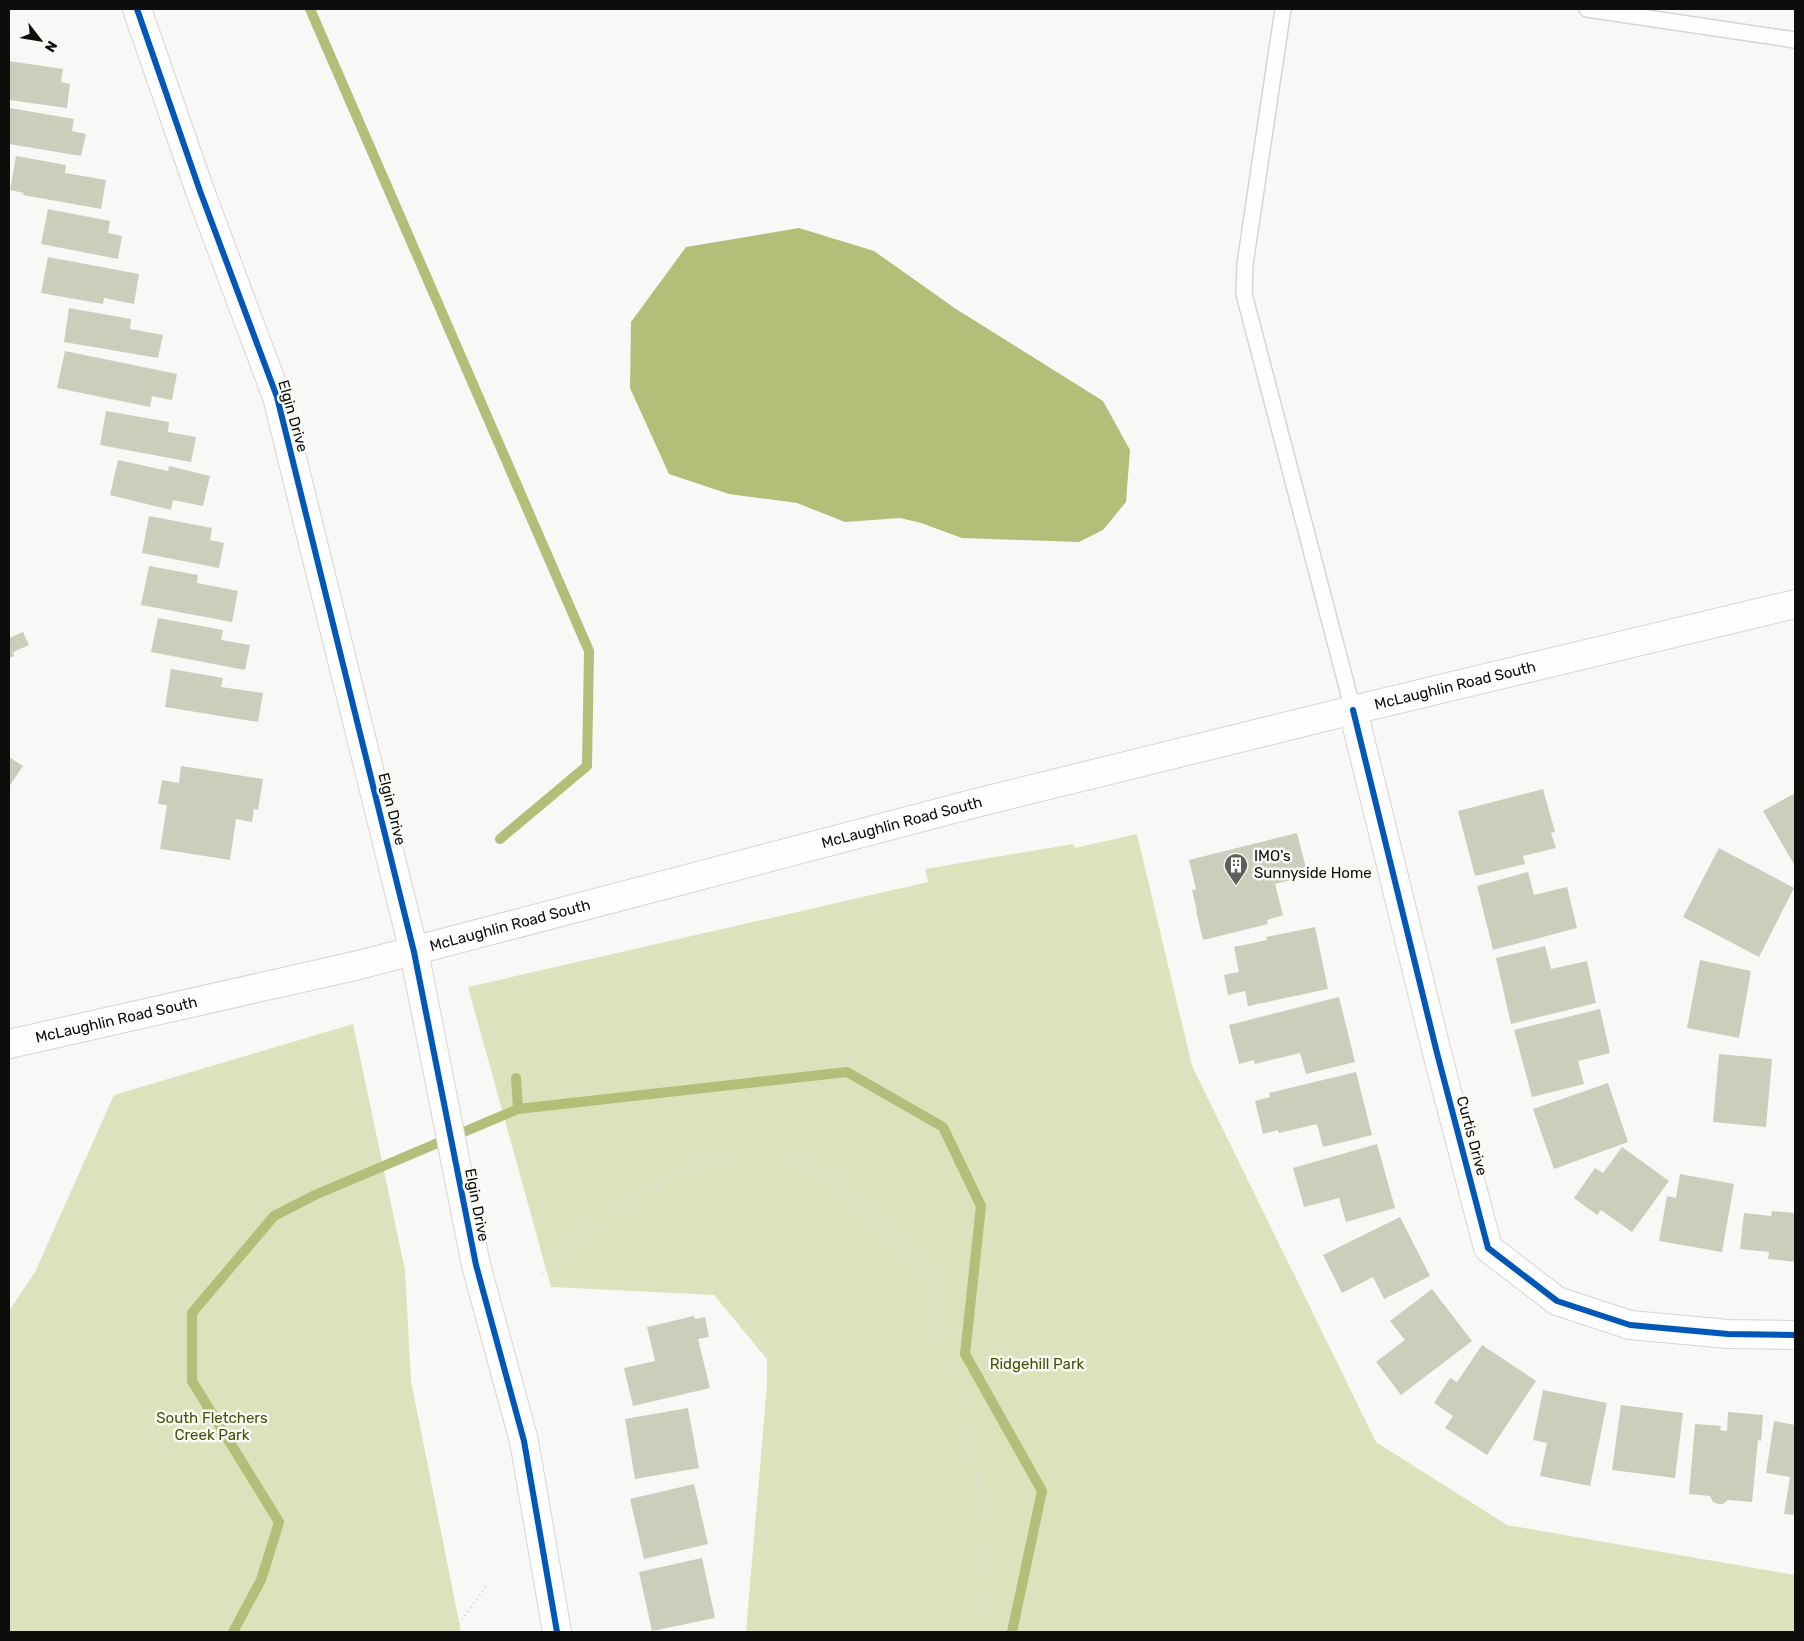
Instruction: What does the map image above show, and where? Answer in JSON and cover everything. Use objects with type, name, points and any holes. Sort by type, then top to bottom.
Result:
[{"type":"street","name":"Elgin Drive","points":[[137,9],[200,191],[277,397],[414,952],[476,1265],[524,1441],[557,1632]]},
{"type":"street","name":"McLaughlin Road South","points":[[9,1044],[414,952],[971,805],[1353,710],[1795,604]]},
{"type":"street","name":"Curtis Drive","points":[[1353,710],[1435,1043],[1488,1248],[1557,1301],[1630,1325],[1728,1334],[1795,1336]]},
{"type":"lane","points":[[1283,9],[1245,264],[1244,294],[1353,710]]},
{"type":"lane","points":[[1587,9],[1795,40]]},
{"type":"path","points":[[542,1274],[630,1196],[726,1156],[798,1162],[864,1202],[929,1268],[989,1532],[978,1632]]},
{"type":"path","points":[[453,1632],[488,1584]]},
{"type":"green space","name":"Ridgehill Park","points":[[1137,834],[1192,1066],[1376,1442],[1507,1525],[1795,1575],[1795,1632],[746,1632],[767,1384],[767,1359],[714,1295],[551,1287],[468,987],[928,882],[925,869],[1073,844],[1075,848]]},
{"type":"green space","name":"South Fletchers Creek Park","points":[[353,1024],[405,1270],[411,1381],[461,1632],[9,1632],[9,1311],[35,1272],[114,1095]]},
{"type":"shaded area","points":[[799,228],[874,251],[956,309],[1103,401],[1130,450],[1126,502],[1103,530],[1079,542],[962,538],[921,523],[900,518],[845,522],[797,503],[729,494],[669,474],[630,388],[631,322],[686,247]]},
{"type":"building","points":[[9,61],[63,69],[61,82],[70,84],[67,108],[9,100]]},
{"type":"building","points":[[10,108],[74,119],[72,131],[86,134],[81,156],[9,144]]},
{"type":"building","points":[[16,156],[66,165],[65,173],[106,180],[101,209],[23,195],[24,193],[10,190]]},
{"type":"building","points":[[48,209],[110,221],[108,233],[122,236],[118,259],[41,244]]},
{"type":"building","points":[[48,257],[139,274],[134,304],[104,298],[103,304],[41,293]]},
{"type":"building","points":[[69,308],[131,319],[130,329],[163,335],[158,358],[64,342]]},
{"type":"building","points":[[65,351],[177,374],[172,400],[152,396],[150,407],[57,388]]},
{"type":"building","points":[[106,411],[169,422],[168,432],[196,437],[191,462],[100,445]]},
{"type":"building","points":[[118,460],[168,471],[169,466],[210,476],[203,506],[173,500],[171,510],[110,495]]},
{"type":"building","points":[[149,516],[212,528],[210,540],[224,543],[219,568],[142,553]]},
{"type":"building","points":[[149,566],[198,575],[197,583],[238,591],[232,622],[141,605]]},
{"type":"building","points":[[158,618],[223,630],[221,640],[250,645],[245,670],[151,652]]},
{"type":"building","points":[[23,632],[29,645],[13,652],[14,656],[9,658],[9,638]]},
{"type":"building","points":[[171,669],[223,678],[221,687],[263,693],[258,722],[165,707]]},
{"type":"building","points":[[9,757],[23,766],[9,787]]},
{"type":"building","points":[[181,766],[263,779],[258,810],[254,809],[252,822],[236,819],[230,860],[160,849],[167,805],[158,804],[162,780],[179,783]]},
{"type":"building","points":[[1543,789],[1555,832],[1551,833],[1556,848],[1523,856],[1525,864],[1475,876],[1458,811]]},
{"type":"building","points":[[1795,793],[1795,866],[1763,811]]},
{"type":"building","name":"IMO's Sunnyside Home","points":[[1297,833],[1308,876],[1275,884],[1283,915],[1267,920],[1268,924],[1203,940],[1192,890],[1196,889],[1189,860]]},
{"type":"building","points":[[1719,848],[1794,888],[1759,957],[1683,917]]},
{"type":"building","points":[[1528,872],[1534,895],[1567,887],[1577,928],[1493,950],[1477,886]]},
{"type":"building","points":[[1315,927],[1328,989],[1248,1006],[1245,991],[1228,995],[1224,975],[1239,972],[1234,947],[1267,940],[1266,937]]},
{"type":"building","points":[[1545,946],[1551,969],[1587,961],[1596,1003],[1511,1024],[1496,958]]},
{"type":"building","points":[[1700,960],[1751,971],[1739,1038],[1687,1028]]},
{"type":"building","points":[[1339,997],[1355,1062],[1306,1074],[1300,1053],[1255,1064],[1254,1060],[1239,1064],[1229,1025]]},
{"type":"building","points":[[1600,1009],[1610,1053],[1578,1061],[1584,1084],[1532,1097],[1514,1030]]},
{"type":"building","points":[[1719,1054],[1772,1059],[1766,1127],[1713,1122]]},
{"type":"building","points":[[1356,1072],[1372,1135],[1323,1147],[1317,1124],[1279,1133],[1278,1130],[1263,1134],[1255,1101],[1270,1097],[1269,1093]]},
{"type":"building","points":[[1608,1083],[1628,1142],[1554,1169],[1533,1109]]},
{"type":"building","points":[[1377,1144],[1395,1208],[1346,1222],[1339,1198],[1304,1207],[1293,1168]]},
{"type":"building","points":[[1622,1147],[1669,1181],[1632,1232],[1601,1210],[1597,1215],[1574,1198],[1595,1168],[1603,1173]]},
{"type":"building","points":[[1680,1174],[1734,1184],[1722,1252],[1659,1241],[1667,1196],[1676,1198]]},
{"type":"building","points":[[1772,1211],[1795,1213],[1795,1262],[1768,1259],[1769,1252],[1740,1249],[1744,1213],[1771,1216]]},
{"type":"building","points":[[1400,1217],[1430,1276],[1384,1299],[1373,1277],[1342,1293],[1323,1255]]},
{"type":"building","points":[[1432,1289],[1472,1341],[1401,1395],[1376,1362],[1405,1340],[1390,1321]]},
{"type":"building","points":[[694,1316],[695,1319],[705,1317],[709,1337],[698,1339],[710,1388],[633,1406],[624,1368],[655,1361],[647,1327]]},
{"type":"building","points":[[1482,1345],[1536,1381],[1487,1455],[1445,1428],[1453,1416],[1434,1403],[1450,1378],[1457,1382]]},
{"type":"building","points":[[1543,1390],[1607,1403],[1590,1486],[1540,1476],[1547,1443],[1533,1440]]},
{"type":"building","points":[[1621,1405],[1683,1413],[1675,1478],[1612,1470]]},
{"type":"building","points":[[688,1408],[699,1468],[635,1479],[625,1419]]},
{"type":"building","points":[[1728,1412],[1763,1415],[1761,1441],[1758,1440],[1752,1502],[1728,1500],[1723,1504],[1719,1504],[1713,1502],[1710,1496],[1689,1494],[1695,1424],[1721,1426],[1720,1430],[1727,1431]]},
{"type":"building","points":[[1774,1421],[1795,1425],[1795,1515],[1784,1514],[1790,1477],[1766,1473]]},
{"type":"building","points":[[694,1484],[708,1544],[644,1559],[630,1499]]},
{"type":"building","points":[[702,1558],[715,1618],[652,1631],[639,1572]]},
{"type":"waterway","points":[[310,9],[589,651],[587,766],[500,839]]},
{"type":"waterway","points":[[233,1632],[261,1580],[279,1522],[192,1381],[192,1313],[274,1216],[315,1195],[518,1109],[847,1072],[943,1127],[981,1206],[965,1354],[1042,1491],[1012,1632]]},
{"type":"waterway","points":[[516,1078],[518,1109]]},
{"type":"cycle path","points":[[137,9],[200,191],[277,397],[414,952],[476,1265],[524,1441],[557,1632]]},
{"type":"cycle path","points":[[1353,710],[1437,1053],[1488,1248],[1557,1301],[1630,1325],[1728,1334],[1795,1335]]},
{"type":"place","name":"IMO's Sunnyside Home","points":[[1236,886]]}]
